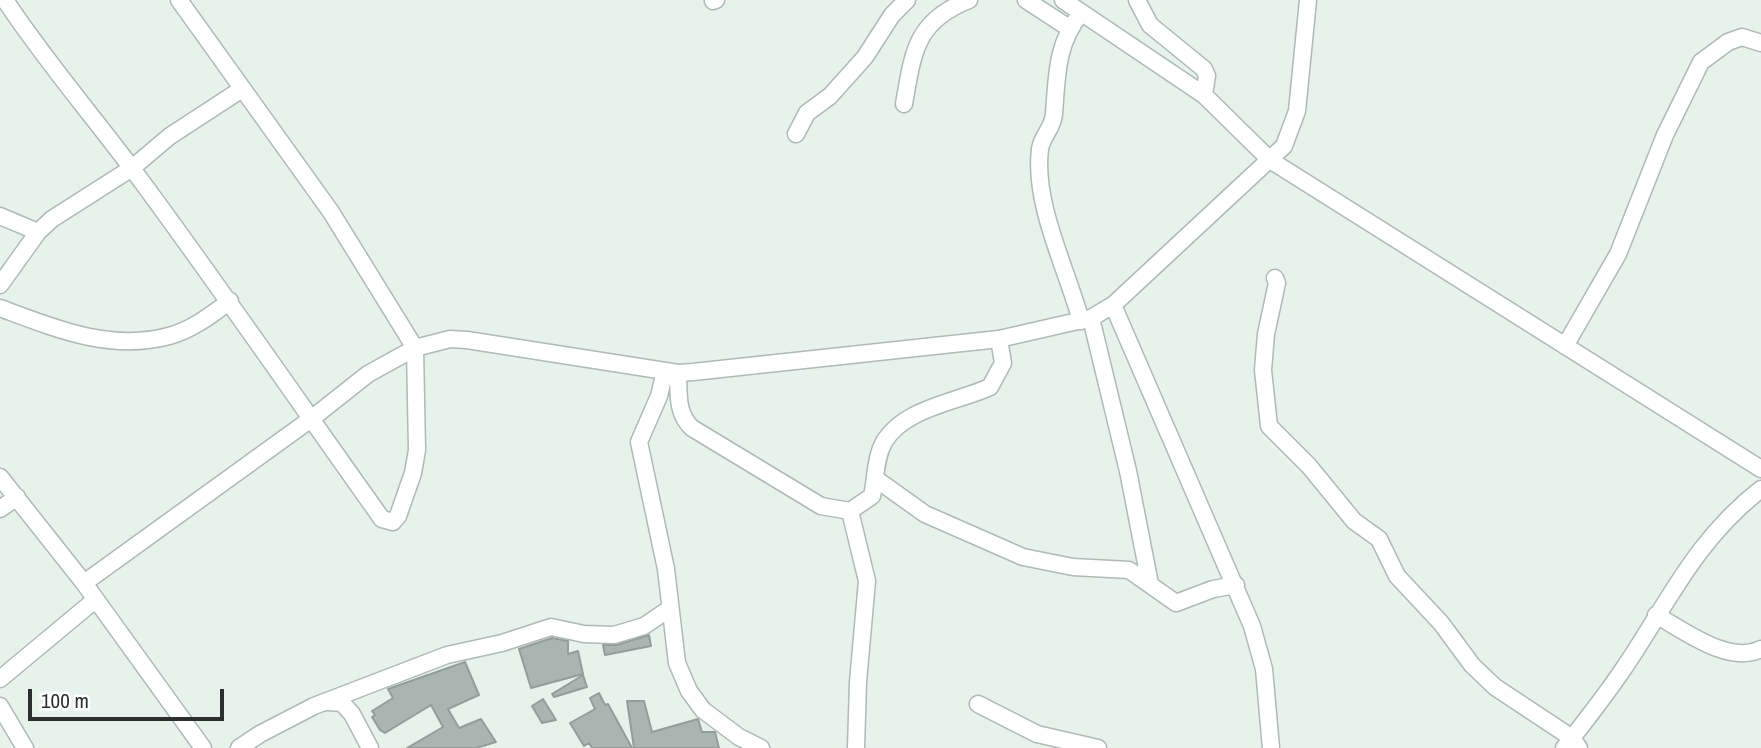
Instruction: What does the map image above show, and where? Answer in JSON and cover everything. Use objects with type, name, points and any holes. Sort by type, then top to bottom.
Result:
[{"type":"street","points":[[5,0],[38,51],[132,168],[230,301],[382,519],[393,522],[398,516],[415,464],[415,348],[331,212],[179,0]]},
{"type":"street","points":[[796,134],[807,113],[830,96],[865,57],[892,15],[907,0]]},
{"type":"street","points":[[904,104],[916,43],[939,15],[969,0]]},
{"type":"street","points":[[1026,0],[1069,28]]},
{"type":"street","points":[[1063,0],[1204,95],[1270,160],[1761,469]]},
{"type":"street","points":[[1137,0],[1150,25],[1204,69],[1207,76],[1204,95]]},
{"type":"street","points":[[84,583],[311,419],[356,381],[415,348],[450,339],[467,340],[672,372],[999,339],[1086,319],[1113,304],[1284,146],[1297,111],[1308,0]]},
{"type":"street","points":[[1081,13],[1069,28],[1058,55],[1054,118],[1042,140],[1040,161],[1054,244],[1086,319],[1128,471],[1150,584]]},
{"type":"street","points":[[1565,346],[1618,254],[1665,135],[1701,62],[1728,42],[1742,37],[1761,43]]},
{"type":"street","points":[[0,285],[38,232],[82,199],[132,168],[170,136],[242,89]]},
{"type":"street","points":[[0,216],[38,232]]},
{"type":"street","points":[[1275,278],[1277,283],[1266,334],[1263,370],[1269,426],[1309,466],[1354,521],[1380,539],[1397,576],[1441,623],[1472,665],[1495,687],[1572,745],[1622,671],[1686,567],[1744,502],[1761,489]]},
{"type":"street","points":[[0,308],[58,331],[138,341],[184,331],[230,301]]},
{"type":"street","points":[[1113,304],[1236,585],[1264,669],[1267,746]]},
{"type":"street","points":[[672,372],[683,420],[692,428],[821,506],[850,511],[873,496],[877,463],[884,441],[900,426],[921,413],[990,387],[1003,363],[999,339]]},
{"type":"street","points":[[672,372],[639,442],[666,569],[669,609],[680,674],[696,702],[739,737],[761,748]]},
{"type":"street","points":[[0,477],[84,583],[203,748]]},
{"type":"street","points":[[876,479],[925,514],[1023,557],[1073,567],[1129,570],[1176,603],[1213,589],[1236,585]]},
{"type":"street","points":[[0,509],[16,498]]},
{"type":"street","points":[[850,511],[867,581],[858,682],[856,748]]},
{"type":"street","points":[[0,679],[95,600]]},
{"type":"street","points":[[239,748],[260,734],[325,702],[447,655],[502,643],[551,628],[584,634],[614,635],[643,626],[669,609]]},
{"type":"street","points":[[1656,615],[1700,639],[1736,654],[1750,654],[1761,649]]},
{"type":"street","points":[[325,702],[342,703],[352,714],[370,748]]},
{"type":"street","points":[[978,704],[1037,734],[1098,748]]},
{"type":"street","points":[[0,706],[25,748]]},
{"type":"building","points":[[649,635],[651,646],[605,655],[603,645],[617,645]]},
{"type":"building","points":[[552,638],[568,641],[568,654],[578,651],[583,674],[531,688],[519,649]]},
{"type":"building","points":[[465,662],[479,695],[448,709],[459,728],[481,719],[496,742],[476,748],[407,748],[443,727],[431,705],[385,733],[380,730],[372,717],[375,715],[372,711],[393,698],[388,689]]},
{"type":"building","points":[[583,675],[587,687],[554,697],[552,694]]},
{"type":"building","points":[[599,693],[632,748],[592,748],[589,743],[584,746],[570,723],[595,709],[590,698]]},
{"type":"building","points":[[543,699],[556,720],[542,723],[532,706]]},
{"type":"building","points":[[627,701],[644,701],[652,732],[698,719],[702,732],[715,732],[719,748],[634,748]]}]
